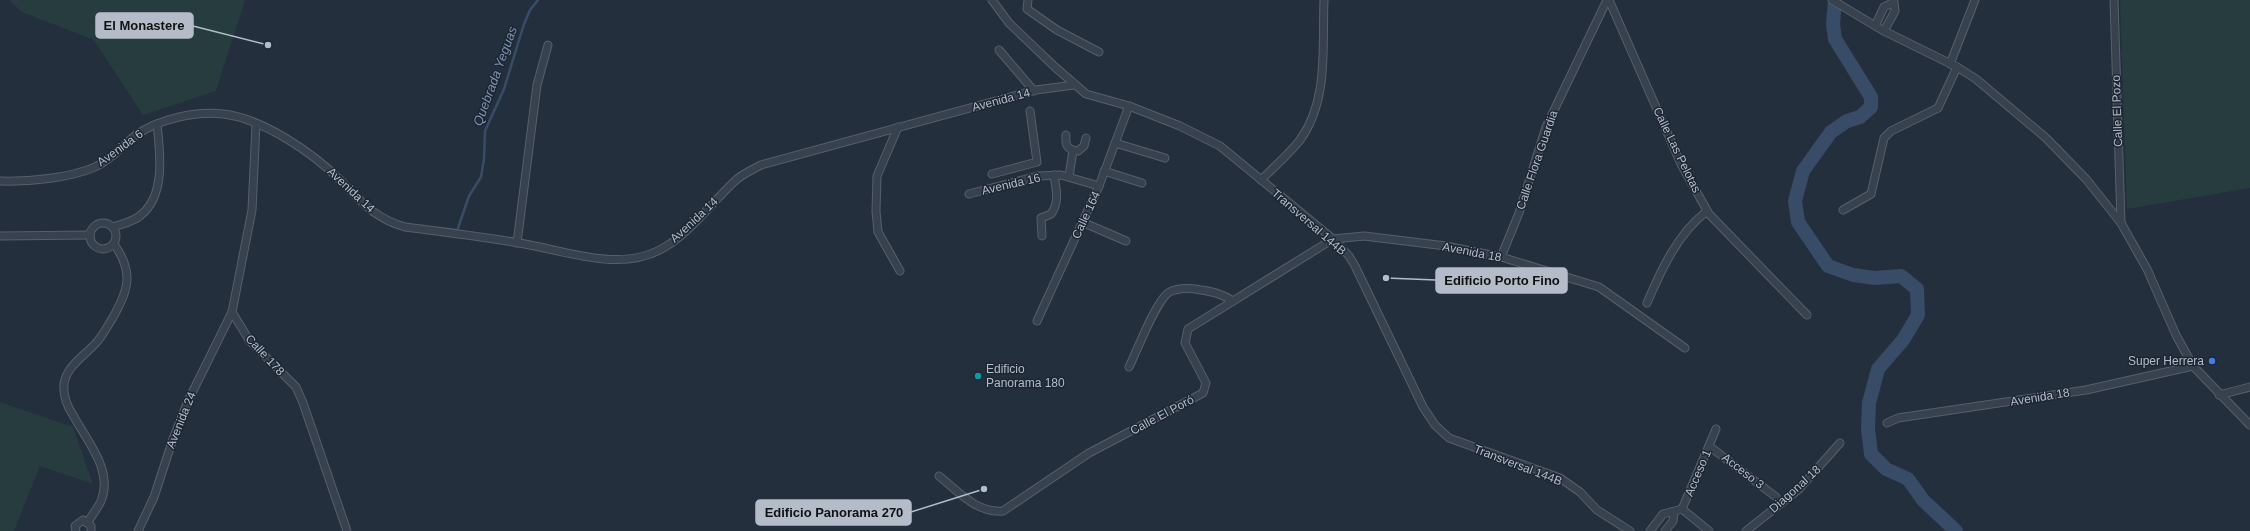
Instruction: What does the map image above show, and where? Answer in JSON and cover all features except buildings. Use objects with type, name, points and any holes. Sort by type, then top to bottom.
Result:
[{"type":"street","name":"Transversal 144B","points":[[992,0],[1009,23],[1074,85],[1086,94],[1129,106],[1180,126],[1220,146],[1333,239],[1355,266],[1423,407],[1435,425],[1449,438],[1560,478],[1580,492],[1597,510],[1630,531]]},
{"type":"street","points":[[1028,0],[1026,9],[1057,30],[1099,52]]},
{"type":"street","points":[[1261,180],[1299,141],[1312,120],[1319,100],[1321,85],[1324,0]]},
{"type":"street","name":"Calle Las Pelotas","points":[[1608,0],[1680,164],[1707,211],[1807,315]]},
{"type":"street","name":"Calle Flora Guardia","points":[[1501,257],[1519,213],[1546,127],[1608,0]]},
{"type":"street","points":[[1832,0],[1884,31],[1954,66],[1976,79],[2046,138],[2086,179],[2122,223],[2147,269],[2176,335],[2193,366],[2219,395],[2250,425]]},
{"type":"street","points":[[1843,210],[1871,194],[1884,138],[1891,131],[1938,108],[1954,66],[1975,0]]},
{"type":"street","name":"Calle El Pozo","points":[[2114,0],[2122,223]]},
{"type":"street","points":[[1875,26],[1884,7],[1894,1],[1895,11],[1884,31]]},
{"type":"street","points":[[517,243],[537,85],[548,44]]},
{"type":"street","points":[[999,50],[1034,91]]},
{"type":"street","name":"Avenida 14","points":[[323,163],[360,202],[388,222],[405,227],[517,243],[588,257],[615,259],[636,258],[651,254],[664,248],[697,221],[736,180],[761,165],[1034,91],[1074,85]]},
{"type":"street","name":"Calle 164","points":[[1037,321],[1099,186],[1129,106]]},
{"type":"street","points":[[1002,184],[996,174],[1037,162],[1030,111]]},
{"type":"street","name":"Avenida 6","points":[[0,181],[55,177],[95,167],[108,160],[137,135],[158,124],[206,114],[224,114],[256,124],[295,143],[323,163]]},
{"type":"street","points":[[112,227],[116,238],[114,244],[110,248],[98,249],[93,246],[90,235],[92,229],[102,223],[112,227],[131,222],[140,216],[155,199],[159,148],[158,124]]},
{"type":"street","points":[[232,312],[252,210],[256,124]]},
{"type":"street","points":[[898,127],[876,176],[876,211],[878,232],[900,271]]},
{"type":"street","points":[[1066,135],[1066,146],[1072,150],[1081,150],[1086,138]]},
{"type":"street","points":[[1115,143],[1165,158]]},
{"type":"street","points":[[1069,177],[1072,150]]},
{"type":"street","points":[[1104,172],[1142,183]]},
{"type":"street","points":[[1042,236],[1041,218],[1051,214],[1056,203],[1057,196],[1054,175]]},
{"type":"street","name":"Avenida 16","points":[[969,194],[1023,178],[1054,175],[1069,177],[1099,186]]},
{"type":"street","points":[[1647,303],[1684,235],[1690,226],[1707,211]]},
{"type":"street","points":[[1082,222],[1126,241]]},
{"type":"street","points":[[0,236],[90,235]]},
{"type":"street","name":"Avenida 18","points":[[1333,239],[1364,236],[1446,246],[1501,257],[1599,287],[1685,348]]},
{"type":"street","name":"Calle El Poró","points":[[939,476],[979,508],[992,512],[1003,511],[1089,453],[1203,394],[1206,383],[1184,339],[1188,329],[1333,239]]},
{"type":"street","points":[[88,522],[101,501],[103,476],[100,460],[69,409],[64,394],[64,383],[67,373],[102,334],[126,288],[127,270],[121,254],[114,244]]},
{"type":"street","points":[[1129,367],[1159,303],[1168,294],[1178,288],[1195,289],[1222,294],[1233,301]]},
{"type":"street","name":"Avenida 24","points":[[138,531],[154,497],[173,439],[188,401],[232,312]]},
{"type":"street","name":"Calle 178","points":[[232,312],[249,340],[296,387],[303,403],[347,531]]},
{"type":"street","points":[[1382,340],[1387,334]]},
{"type":"street","name":"Avenida 18","points":[[1887,423],[1898,418],[2086,390],[2193,366]]},
{"type":"street","points":[[2219,395],[2250,387]]},
{"type":"street","name":"Acceso 1","points":[[1650,531],[1663,514],[1682,509],[1716,428]]},
{"type":"street","name":"Diagonal 18","points":[[1746,531],[1798,490],[1840,444]]},
{"type":"street","name":"Acceso 3","points":[[1709,446],[1776,497]]},
{"type":"street","points":[[1682,509],[1709,531]]},
{"type":"street","points":[[1664,531],[1673,521],[1674,512]]},
{"type":"street","points":[[76,531],[75,526],[78,522],[88,522]]},
{"type":"street","points":[[88,522],[91,526],[91,531]]},
{"type":"green space","points":[[9,0],[245,0],[216,91],[143,115],[94,40],[22,12]]},
{"type":"green space","points":[[2120,0],[2250,0],[2250,188],[2127,209]]},
{"type":"green space","points":[[0,402],[73,427],[93,484],[40,466],[14,531],[0,531]]},
{"type":"waterway","name":"Quebrada Yeguas","points":[[458,228],[469,196],[481,177],[484,159],[485,131],[504,89],[524,24],[530,10],[538,0]]},
{"type":"waterway","points":[[1835,0],[1833,24],[1835,39],[1871,97],[1871,107],[1860,117],[1847,121],[1831,132],[1803,171],[1795,201],[1798,222],[1828,266],[1853,275],[1875,278],[1901,276],[1917,289],[1918,315],[1903,340],[1878,369],[1869,403],[1868,429],[1871,454],[1886,469],[1908,479],[1923,500],[1956,531]]},
{"type":"place","name":"El Monastere","points":[[268,45]]},
{"type":"place","name":"Edificio Porto Fino","points":[[1386,278]]},
{"type":"place","name":"Super Herrera","points":[[2212,361]]},
{"type":"place","name":"Edificio Panorama 180","points":[[978,376]]},
{"type":"place","name":"Edificio Panorama 270","points":[[984,489]]}]
